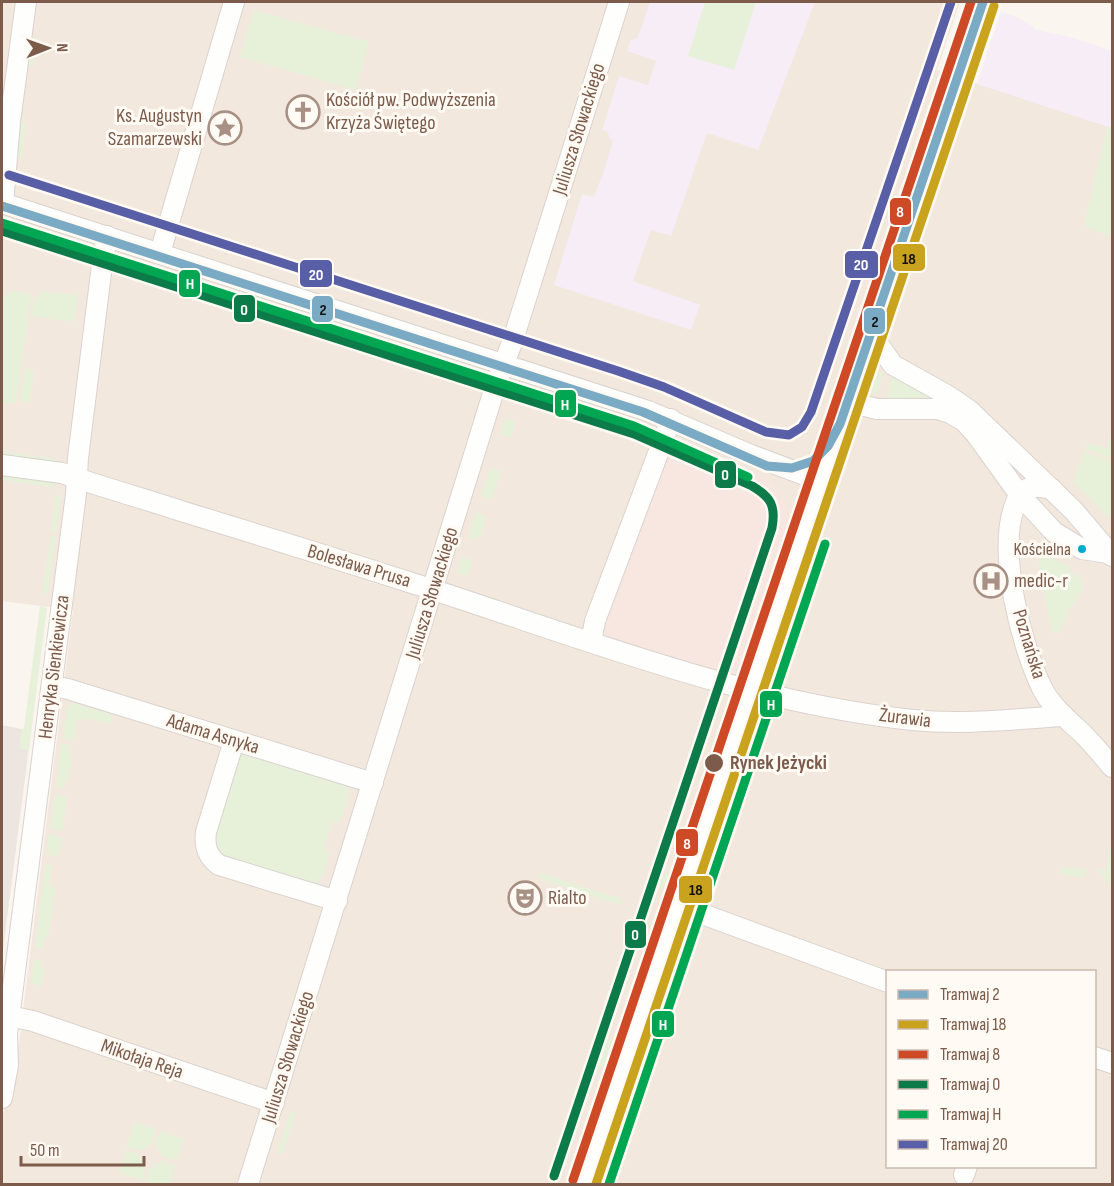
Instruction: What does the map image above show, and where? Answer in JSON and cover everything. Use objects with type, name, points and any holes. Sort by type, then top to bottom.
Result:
[{"type":"street","points":[[26,2],[2,203],[505,363],[671,419],[751,455],[818,480]]},
{"type":"street","points":[[160,253],[234,2]]},
{"type":"street","name":"Juliusza Słowackiego","points":[[248,1185],[495,387],[505,363],[619,2]]},
{"type":"street","points":[[581,1185],[980,2]]},
{"type":"street","name":"Henryka Sienkiewicza","points":[[2,1098],[7,1071],[6,1034],[52,686],[107,236]]},
{"type":"street","points":[[871,321],[879,345],[893,365],[969,410],[1052,489],[1111,552]]},
{"type":"street","points":[[845,401],[877,409],[937,409],[950,413],[963,421],[975,433],[1020,494],[1054,532],[1082,549],[1111,552]]},
{"type":"street","points":[[591,642],[595,621],[671,419]]},
{"type":"street","name":"Bolesława Prusa","points":[[2,465],[62,473],[591,642],[747,689]]},
{"type":"street","points":[[1020,494],[1035,486],[1052,489]]},
{"type":"street","name":"Poznańska","points":[[1020,494],[1011,516],[1010,568],[1030,656],[1043,690],[1064,716],[1113,767]]},
{"type":"street","name":"Adama Asnyka","points":[[52,686],[373,783]]},
{"type":"street","name":"Żurawia","points":[[747,689],[819,705],[919,720],[969,722],[1064,716]]},
{"type":"street","points":[[234,741],[206,832],[207,852],[212,860],[219,865],[337,901]]},
{"type":"street","points":[[675,904],[886,981]]},
{"type":"street","name":"Mikołaja Reja","points":[[9,1017],[33,1021],[274,1103]]},
{"type":"street","points":[[1096,1057],[1113,1063]]},
{"type":"shaded area","points":[[2,2],[960,2],[937,70],[1112,128],[1112,1184],[2,1184],[2,1119],[19,1043],[73,610],[2,601]]},
{"type":"shaded area","points":[[650,2],[815,2],[758,150],[707,133],[671,236],[651,230],[633,281],[700,305],[691,330],[554,285],[582,194],[594,197],[605,168],[613,141],[607,131],[602,130],[619,76],[648,85],[656,61],[627,51],[630,41],[638,37]]},
{"type":"shaded area","points":[[1001,12],[1014,16],[1034,29],[1073,38],[1112,51],[1112,128],[977,84]]},
{"type":"shaded area","points":[[679,438],[766,478],[778,490],[786,504],[788,522],[784,538],[778,556],[772,555],[767,569],[773,571],[741,668],[732,675],[610,636],[604,628],[673,439]]},
{"type":"shaded area","points":[[2,725],[31,731],[2,958]]},
{"type":"green space","points":[[705,2],[756,2],[734,70],[688,56]]},
{"type":"green space","points":[[254,10],[369,42],[356,90],[240,57]]},
{"type":"green space","points":[[38,38],[33,56],[35,56],[33,67],[27,67],[31,40]]},
{"type":"green space","points":[[21,117],[24,117],[23,124],[26,124],[22,158],[15,157]]},
{"type":"green space","points":[[1107,126],[1112,128],[1111,237],[1084,226]]},
{"type":"green space","points":[[30,240],[71,253],[70,257],[29,244]]},
{"type":"green space","points":[[14,290],[31,295],[16,404],[2,402],[2,299]]},
{"type":"green space","points":[[41,291],[78,295],[74,322],[32,316],[34,296],[40,298]]},
{"type":"green space","points":[[25,369],[34,370],[30,402],[20,401]]},
{"type":"green space","points":[[875,372],[884,372],[876,395],[870,384],[871,375]]},
{"type":"green space","points":[[893,376],[926,394],[926,397],[886,399]]},
{"type":"green space","points":[[505,418],[516,421],[511,438],[500,434]]},
{"type":"green space","points":[[1112,429],[1112,459],[1085,449],[1087,443],[1107,448]]},
{"type":"green space","points":[[5,452],[56,459],[56,463],[7,456]]},
{"type":"green space","points":[[1084,452],[1112,462],[1112,516],[1109,517],[1073,482]]},
{"type":"green space","points":[[490,468],[501,471],[492,499],[481,496]]},
{"type":"green space","points":[[2,473],[59,480],[53,487],[2,480]]},
{"type":"green space","points":[[56,493],[61,497],[56,533],[51,532]]},
{"type":"green space","points":[[476,512],[486,517],[480,538],[476,536],[474,540],[468,538]]},
{"type":"green space","points":[[51,536],[56,536],[48,594],[42,594]]},
{"type":"green space","points":[[1044,554],[1071,567],[1069,571],[1081,577],[1083,588],[1074,605],[1068,608],[1068,615],[1058,634],[1052,633],[1038,560]]},
{"type":"green space","points":[[462,556],[473,560],[468,576],[457,573]]},
{"type":"green space","points":[[40,606],[47,608],[29,750],[19,749],[24,728]]},
{"type":"green space","points":[[74,703],[113,715],[109,724],[91,719],[77,719],[74,740],[63,738],[67,707]]},
{"type":"green space","points":[[61,744],[71,745],[70,757],[72,758],[69,780],[66,780],[63,788],[56,788]]},
{"type":"green space","points":[[245,753],[345,782],[348,797],[345,808],[339,823],[332,821],[323,849],[330,852],[323,875],[317,882],[313,884],[218,855],[212,835],[238,757]]},
{"type":"green space","points":[[55,794],[67,797],[63,831],[50,829]]},
{"type":"green space","points":[[49,834],[62,838],[59,856],[47,854]]},
{"type":"green space","points":[[1112,844],[1110,885],[1096,869],[1105,870]]},
{"type":"green space","points":[[45,865],[52,865],[49,886],[56,887],[48,938],[45,938],[43,949],[35,949]]},
{"type":"green space","points":[[1062,867],[1086,869],[1084,878],[1060,874]]},
{"type":"green space","points":[[672,872],[668,885],[655,890],[659,876]]},
{"type":"green space","points":[[540,873],[622,899],[620,905],[538,878]]},
{"type":"green space","points":[[34,959],[42,960],[41,967],[45,967],[41,986],[31,984]]},
{"type":"green space","points":[[616,1039],[607,1066],[595,1067],[604,1042]]},
{"type":"green space","points":[[291,1111],[296,1113],[282,1155],[277,1153]]},
{"type":"green space","points":[[134,1122],[156,1129],[152,1144],[140,1151],[127,1147]]},
{"type":"green space","points":[[160,1131],[184,1139],[177,1160],[163,1157],[155,1145]]},
{"type":"green space","points":[[126,1150],[139,1154],[146,1167],[142,1180],[119,1173]]},
{"type":"green space","points":[[162,1160],[176,1166],[170,1184],[145,1182],[150,1168]]},
{"type":"tram line","name":"20","points":[[9,175],[618,371],[664,387],[766,432],[789,435],[802,427],[811,412],[951,2]]},
{"type":"tram line","name":"8","points":[[573,1180],[971,2]]},
{"type":"tram line","name":"2","points":[[2,206],[643,412],[767,466],[792,468],[813,461],[828,446],[840,424],[983,2]]},
{"type":"tram line","name":"18","points":[[596,1184],[994,6]]},
{"type":"tram line","name":"H","points":[[2,223],[634,426],[748,477]]},
{"type":"tram line","name":"0","points":[[2,231],[634,434],[752,486],[764,494],[771,503],[772,528],[554,1176]]},
{"type":"tram line","name":"H","points":[[609,1184],[825,544]]},
{"type":"place","name":"Kościół pw. Podwyższenia Krzyża Świętego","points":[[303,112]]},
{"type":"place","name":"Ks. Augustyn Szamarzewski","points":[[225,128]]},
{"type":"place","name":"Kościelna","points":[[1082,549]]},
{"type":"place","name":"medic-r","points":[[991,581]]},
{"type":"place","name":"Rynek Jeżycki","points":[[714,763]]},
{"type":"place","name":"Rialto","points":[[525,898]]}]
